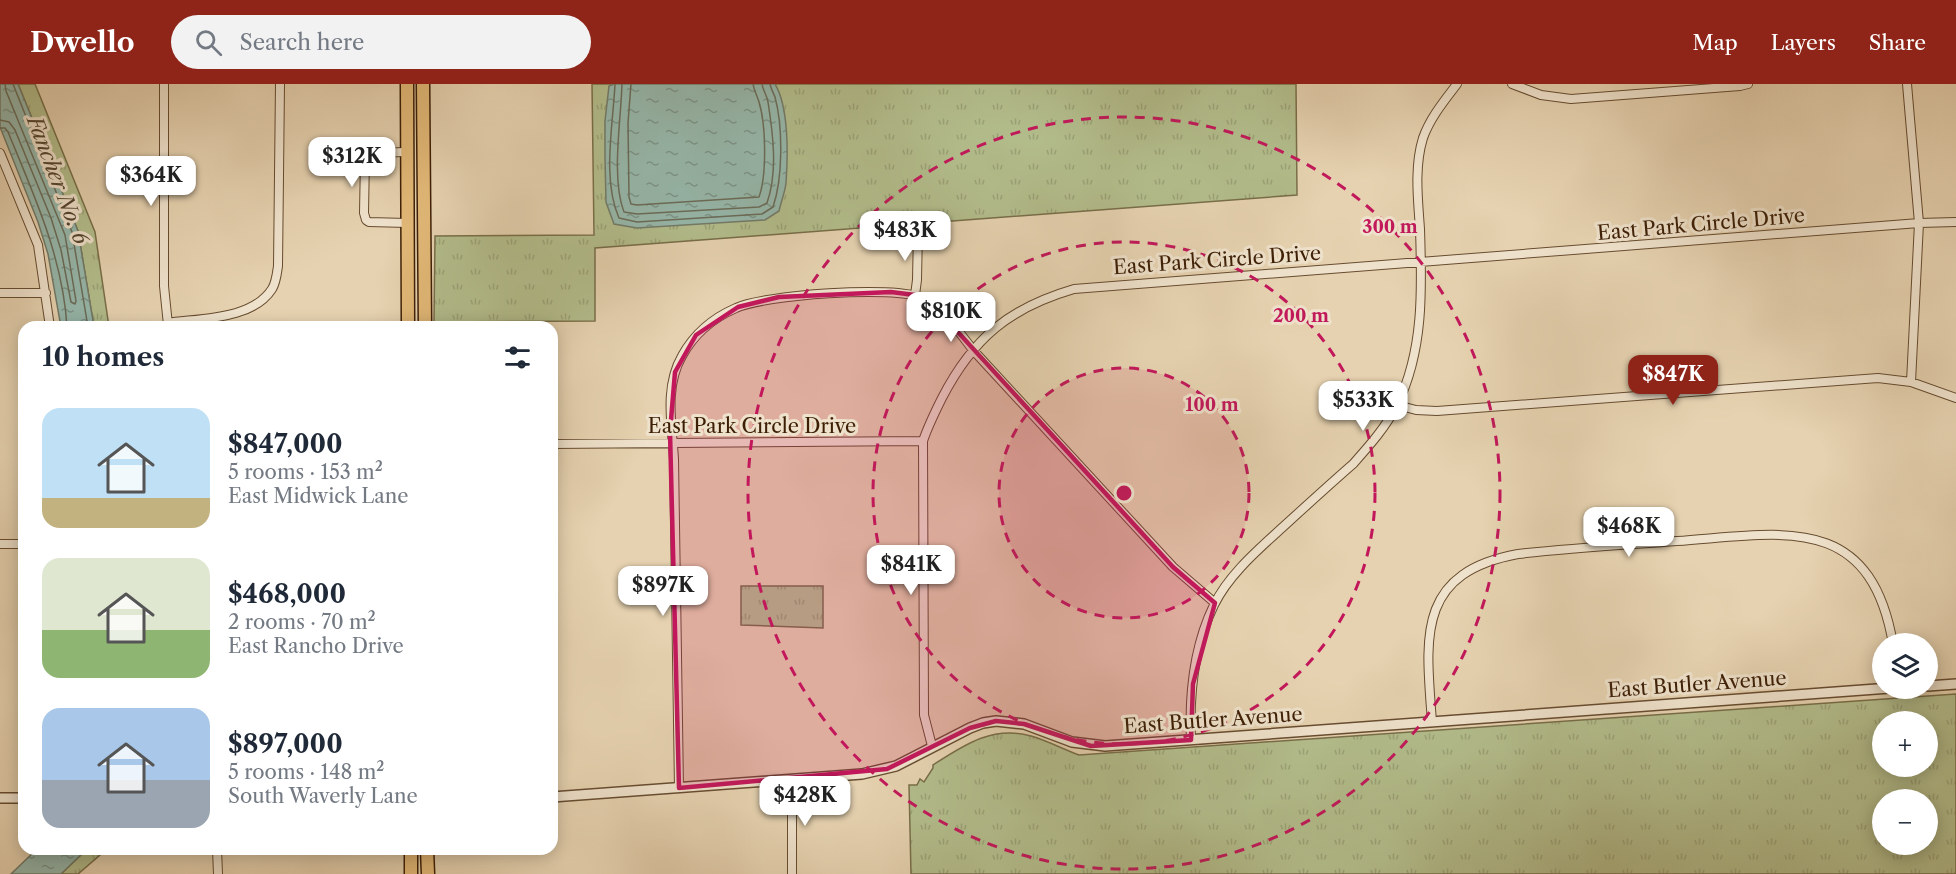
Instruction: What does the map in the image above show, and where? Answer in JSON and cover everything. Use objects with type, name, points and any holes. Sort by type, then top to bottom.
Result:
[{"type":"main road","points":[[406,84],[408,321]]},
{"type":"main road","points":[[423,84],[425,321]]},
{"type":"main road","points":[[411,855],[411,874]]},
{"type":"main road","points":[[428,855],[428,874]]},
{"type":"street","points":[[164,84],[164,286],[168,321]]},
{"type":"street","points":[[190,321],[244,310],[261,301],[273,287],[278,266],[280,84]]},
{"type":"street","points":[[1191,740],[1191,702],[1198,656],[1215,603],[1247,561],[1353,464],[1380,431],[1397,405],[1414,349],[1421,303],[1419,158],[1423,138],[1431,120],[1457,84]]},
{"type":"street","points":[[1512,84],[1528,91],[1557,98],[1586,99],[1748,84]]},
{"type":"street","points":[[1653,84],[1653,93]]},
{"type":"street","points":[[1908,84],[1919,223],[1911,382]]},
{"type":"street","points":[[0,153],[38,245],[50,321]]},
{"type":"street","points":[[407,153],[367,153],[364,213],[369,222],[407,223]]},
{"type":"street","name":"East Park Circle Drive","points":[[558,444],[923,441],[953,376],[973,350],[994,329],[1028,305],[1074,289],[1919,223],[1956,222]]},
{"type":"street","points":[[915,295],[918,231]]},
{"type":"street","points":[[679,788],[674,459],[671,443],[670,403],[675,372],[681,357],[696,335],[720,316],[738,307],[779,297],[891,292],[915,295],[934,306],[1173,567],[1215,603]]},
{"type":"street","points":[[0,293],[45,293]]},
{"type":"street","points":[[1397,405],[1416,410],[1437,411],[1859,378],[1911,382],[1956,399]]},
{"type":"street","points":[[923,441],[924,715],[932,746]]},
{"type":"street","points":[[1432,722],[1428,642],[1436,609],[1455,582],[1468,571],[1499,558],[1518,554],[1763,535],[1805,536],[1835,547],[1869,575],[1886,612],[1891,633]]},
{"type":"street","points":[[0,544],[18,544]]},
{"type":"street","points":[[1938,685],[1956,684]]},
{"type":"street","name":"East Butler Avenue","points":[[558,797],[876,771],[906,762],[932,746],[983,723],[996,721],[1024,724],[1063,739],[1091,746],[1872,689]]},
{"type":"street","points":[[792,779],[792,874]]},
{"type":"street","points":[[0,798],[18,798]]},
{"type":"street","points":[[217,855],[218,874]]},
{"type":"highlighted area","points":[[891,292],[915,295],[934,306],[1173,567],[1215,603],[1193,684],[1191,740],[1091,746],[1024,724],[996,721],[970,728],[887,769],[679,788],[670,432],[675,372],[696,335],[738,307],[779,297]]},
{"type":"green space","points":[[18,84],[35,84],[95,232],[108,321],[93,321],[78,231]]},
{"type":"green space","points":[[592,84],[1296,84],[1297,195],[595,248],[595,321],[434,321],[435,236],[594,235]]},
{"type":"green space","points":[[741,586],[823,586],[823,628],[741,625]]},
{"type":"green space","points":[[1956,694],[1956,874],[911,874],[909,785],[917,785],[920,779],[924,782],[933,765],[979,739],[991,735],[1017,733],[1043,740],[1079,755],[1884,699],[1938,699],[1938,695]]},
{"type":"green space","points":[[81,855],[100,855],[78,874],[61,874]]},
{"type":"water","points":[[0,84],[18,84],[78,231],[93,321],[60,321],[48,254],[38,222],[0,127]]},
{"type":"water","points":[[614,84],[775,84],[783,105],[787,146],[786,183],[779,211],[765,220],[637,228],[614,224],[606,202],[605,121],[609,86]]},
{"type":"water","points":[[31,855],[81,855],[61,874],[11,874]]},
{"type":"water label","name":"Fancher No. 6","points":[[58,180]]}]
